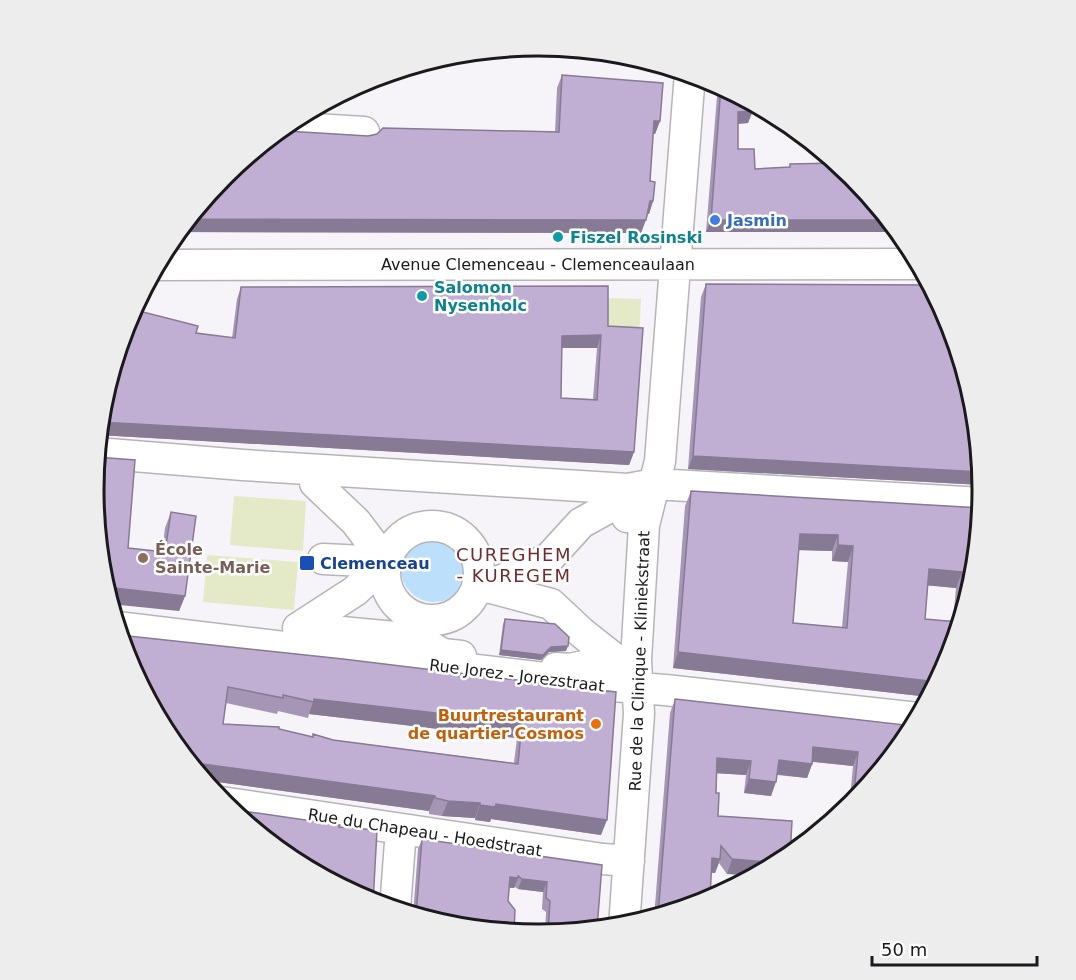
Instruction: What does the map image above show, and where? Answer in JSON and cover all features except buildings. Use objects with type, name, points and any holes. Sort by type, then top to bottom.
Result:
[{"type":"street","name":"Rue de la Clinique - Kliniekstraat","points":[[625,916],[639,714],[623,671],[636,660],[644,525],[660,461],[689,83]]},
{"type":"street","points":[[299,128],[364,132]]},
{"type":"street","name":"Avenue Clemenceau - Clemenceaulaan","points":[[167,265],[908,264]]},
{"type":"street","points":[[105,454],[243,465],[627,489],[654,484],[972,502]]},
{"type":"street","points":[[315,483],[356,522],[386,562],[385,582],[389,594],[418,629],[443,654],[570,669],[623,671]]},
{"type":"street","points":[[481,586],[477,559],[472,548],[452,531],[427,526],[415,529],[403,536],[394,545],[386,562],[356,591],[298,628],[418,629],[430,621],[455,615],[481,586],[549,558],[581,523],[626,498],[623,671]]},
{"type":"street","points":[[323,559],[386,562]]},
{"type":"street","points":[[481,586],[551,604],[623,671]]},
{"type":"street","name":"Rue Jorez - Jorezstraat","points":[[126,628],[303,650],[623,671],[908,716]]},
{"type":"street","name":"Rue du Chapeau - Hoedstraat","points":[[239,805],[629,861]]},
{"type":"street","points":[[396,900],[401,829]]},
{"type":"green space","points":[[603,298],[641,299],[639,341],[603,338]]},
{"type":"green space","points":[[234,496],[306,501],[303,551],[230,545]]},
{"type":"green space","points":[[207,555],[298,562],[294,610],[203,602]]},
{"type":"water","points":[[427,536],[441,536],[453,541],[462,550],[467,569],[465,582],[458,593],[441,602],[427,602],[415,597],[406,588],[401,576],[401,562],[406,550],[415,541]]},
{"type":"place","name":"Jasmin","points":[[715,220]]},
{"type":"place","name":"Fiszel Rosinski","points":[[558,237]]},
{"type":"place","name":"Salomon Nysenholc","points":[[422,296]]},
{"type":"place","name":"École Sainte-Marie","points":[[143,558]]},
{"type":"place","name":"Clemenceau","points":[[307,563]]},
{"type":"place","name":"Buurtrestaurant de quartier Cosmos","points":[[596,724]]},
{"type":"district","name":"CUREGHEM - KUREGEM","points":[[514,565]]}]
